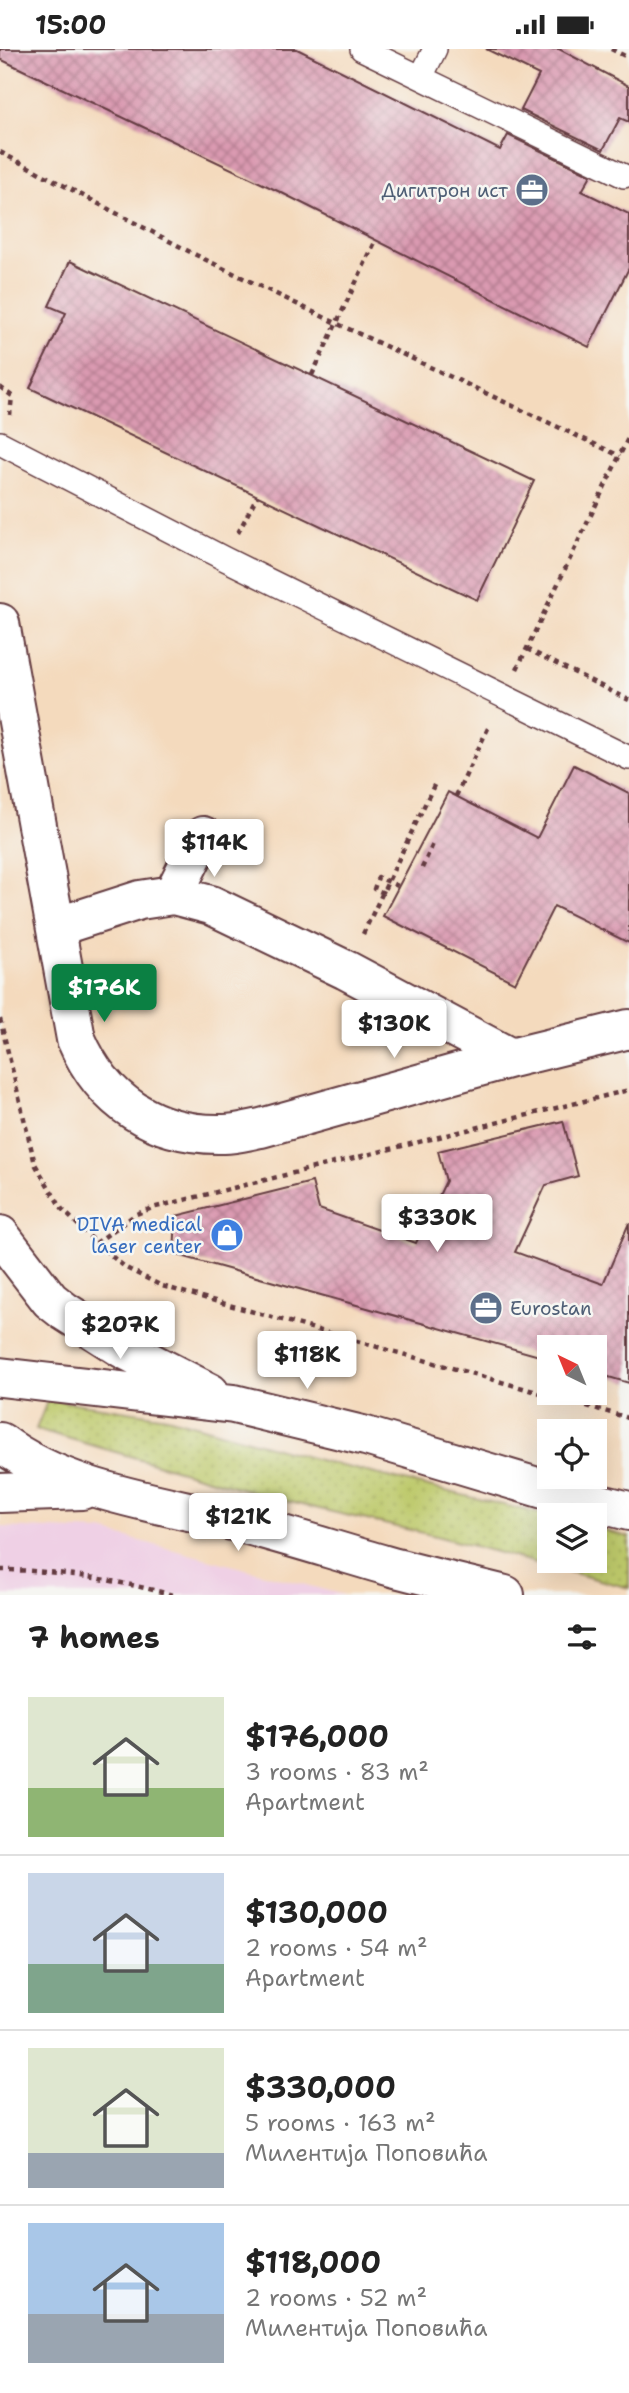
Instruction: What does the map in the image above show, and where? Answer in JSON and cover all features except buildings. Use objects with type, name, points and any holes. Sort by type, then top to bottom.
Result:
[{"type":"street","points":[[0,623],[76,1039],[89,1068],[123,1104],[158,1124],[205,1134],[228,1134],[261,1128],[511,1058],[629,1029]]},
{"type":"street","points":[[173,895],[203,835]]},
{"type":"street","points":[[56,927],[140,900],[173,895],[211,905],[346,970],[511,1058]]},
{"type":"street","points":[[0,1235],[50,1300],[64,1311],[122,1348],[234,1404]]},
{"type":"street","points":[[0,1377],[234,1404],[366,1436],[557,1493],[629,1511]]},
{"type":"street","points":[[0,1442],[25,1460],[54,1474],[102,1489],[505,1595]]},
{"type":"street","points":[[0,1493],[102,1489]]},
{"type":"lane","points":[[362,49],[624,176]]},
{"type":"lane","points":[[421,78],[435,49]]},
{"type":"lane","points":[[0,443],[225,559],[629,758]]},
{"type":"path","points":[[611,49],[628,55]]},
{"type":"path","points":[[0,152],[196,255],[620,456]]},
{"type":"path","points":[[312,375],[376,240]]},
{"type":"path","points":[[629,436],[527,649],[629,700]]},
{"type":"path","points":[[225,559],[257,496]]},
{"type":"path","points":[[346,970],[436,781]]},
{"type":"path","points":[[422,869],[433,844]]},
{"type":"path","points":[[384,893],[374,889],[378,877],[398,886]]},
{"type":"path","points":[[0,1019],[35,1164],[62,1209],[126,1268],[162,1286],[629,1418]]},
{"type":"path","points":[[96,1243],[136,1214],[152,1207],[629,1090]]},
{"type":"path","points":[[0,1570],[41,1570],[132,1584],[173,1595]]},
{"type":"shaded area","points":[[0,1527],[102,1531],[344,1595],[0,1595]]},
{"type":"green space","points":[[48,1399],[167,1417],[322,1461],[537,1513],[537,1563],[436,1536],[285,1501],[36,1429]]},
{"type":"green space","points":[[607,1531],[629,1537],[629,1588],[573,1573],[607,1573]]},
{"type":"place","name":"Дигитрон ист","points":[[532,190]]},
{"type":"place","name":"DIVA medical laser center","points":[[227,1235]]},
{"type":"place","name":"Eurostan","points":[[486,1308]]}]
